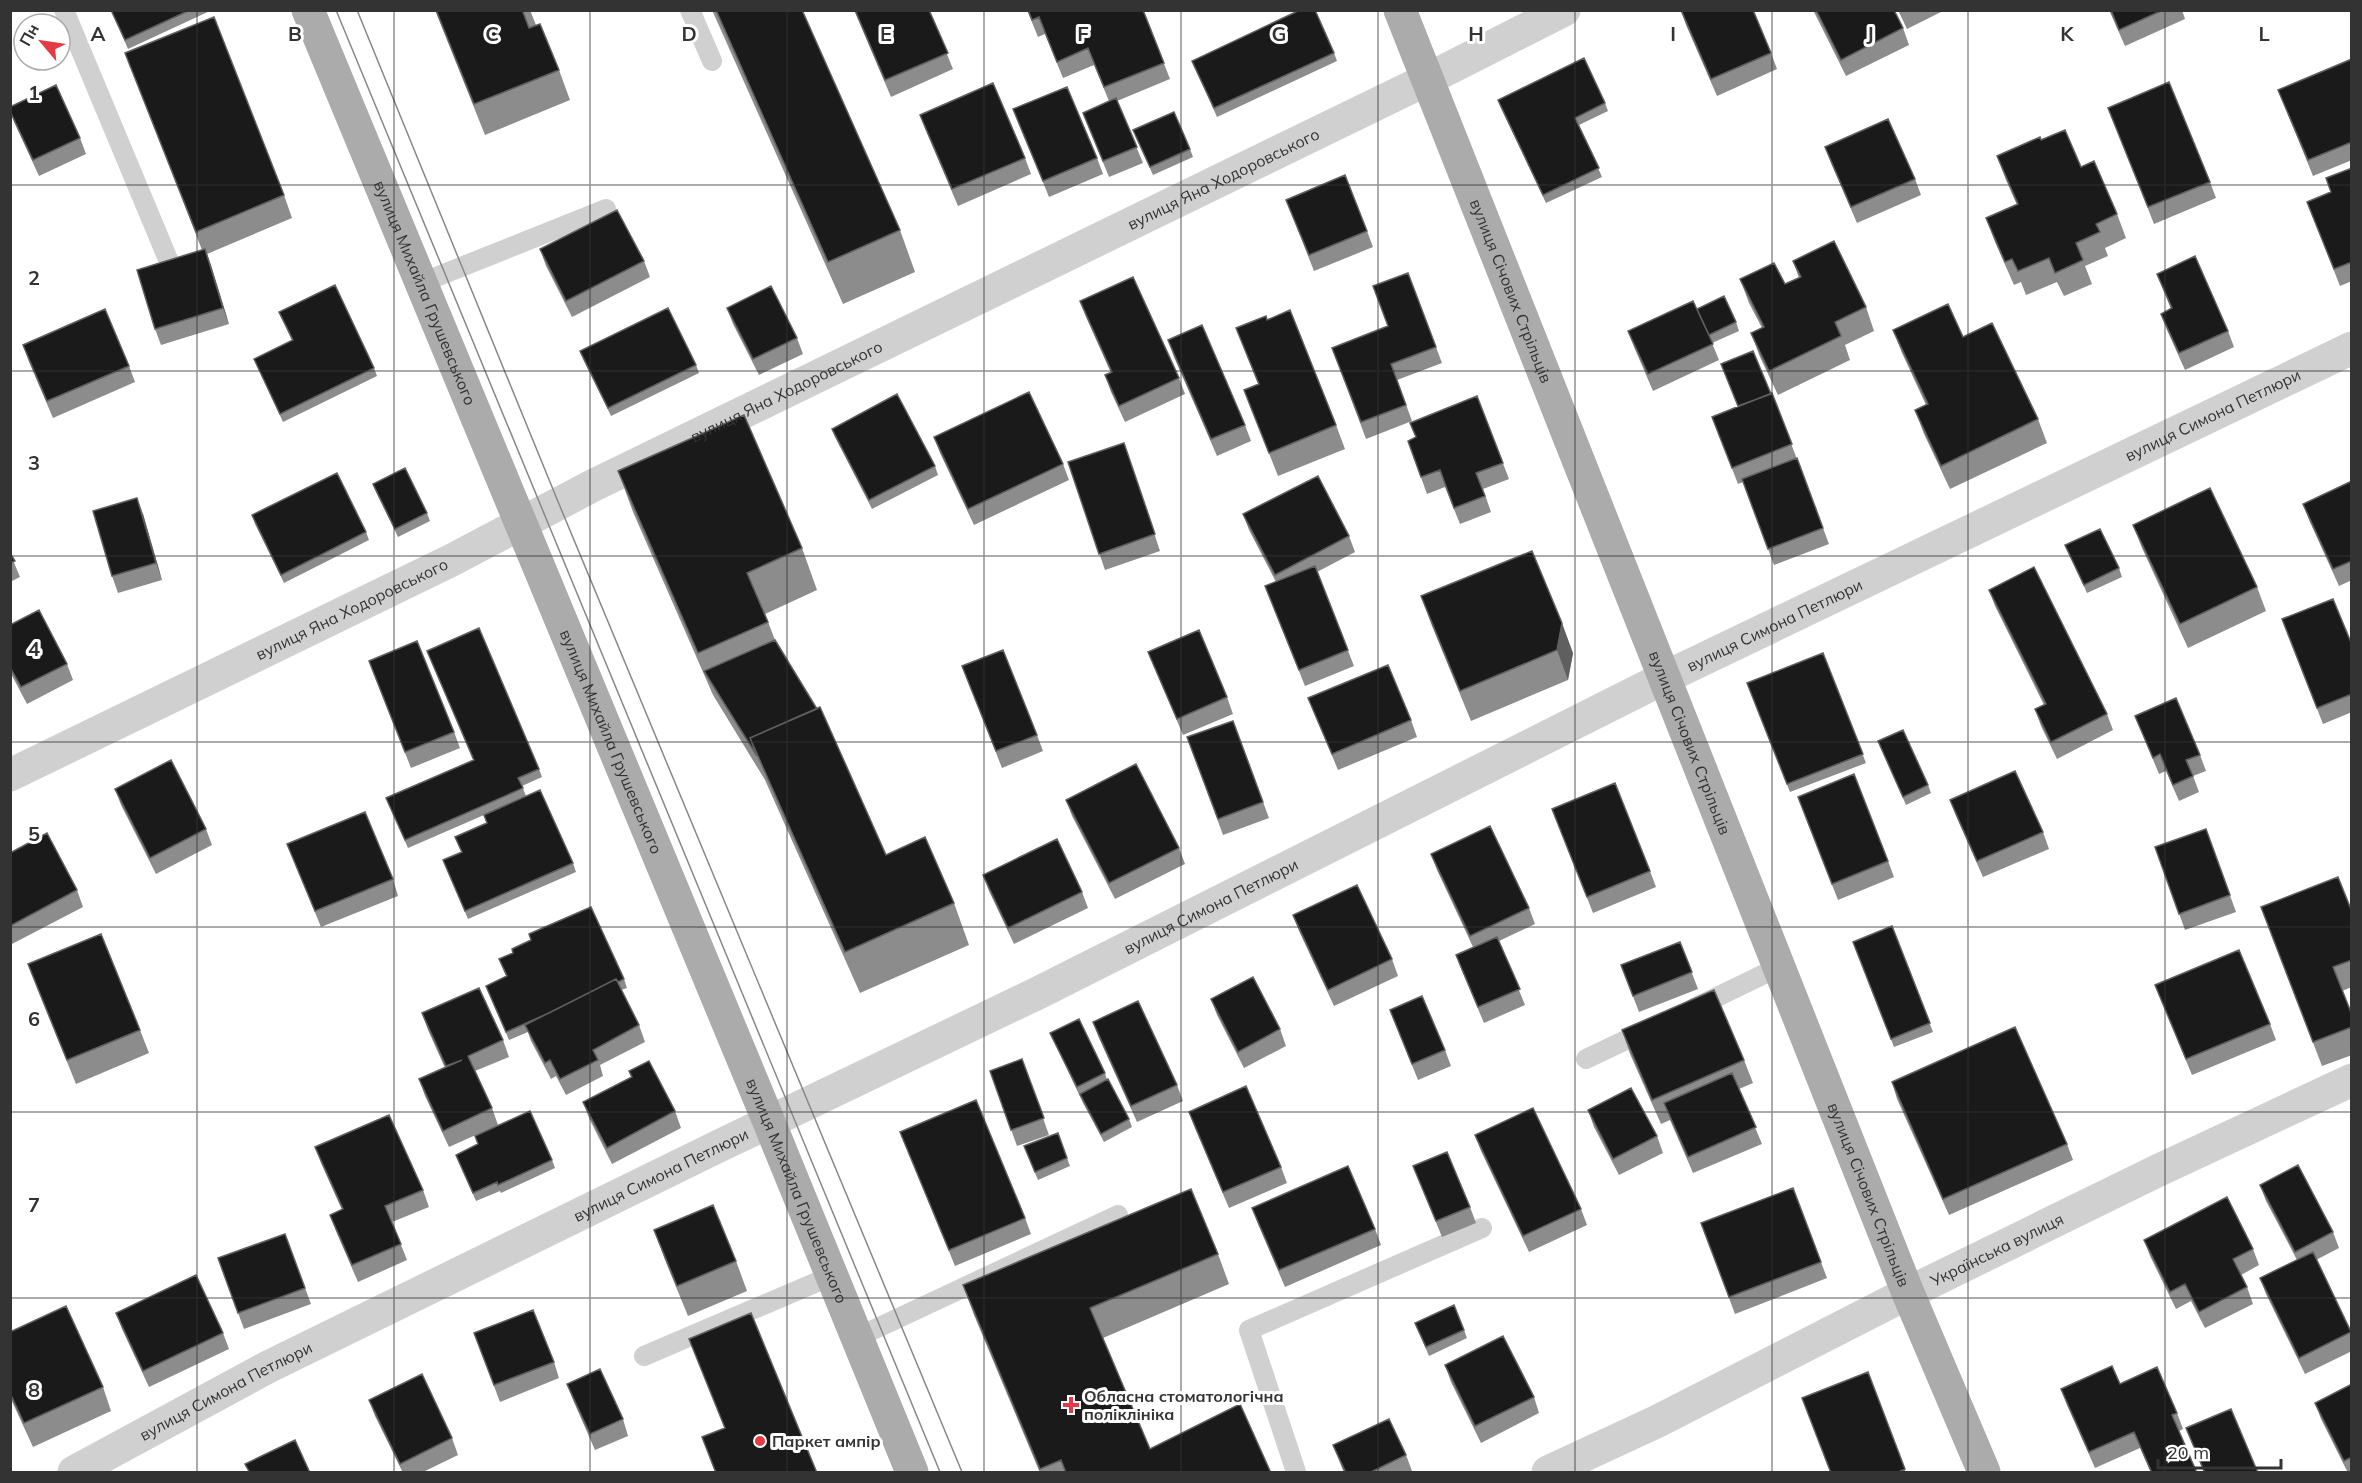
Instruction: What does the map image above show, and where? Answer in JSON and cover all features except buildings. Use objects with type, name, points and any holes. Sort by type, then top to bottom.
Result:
[{"type":"main road","name":"вулиця Михайла Грушевського","points":[[308,10],[912,1473]]},
{"type":"main road","name":"вулиця Січових Стрільців","points":[[1400,10],[1908,1293],[1984,1473]]},
{"type":"street","name":"вулиця Яна Ходоровського","points":[[10,776],[452,560],[592,486],[1428,80],[1564,10]]},
{"type":"street","name":"вулиця Симона Петлюри","points":[[74,1473],[268,1367],[1040,992],[1665,678],[2352,348]]},
{"type":"street","name":"Українська вулиця","points":[[1548,1473],[1658,1421],[1908,1293],[2157,1171],[2352,1080]]},
{"type":"lane","points":[[64,10],[175,276]]},
{"type":"lane","points":[[690,10],[712,61]]},
{"type":"lane","points":[[421,283],[606,209]]},
{"type":"lane","points":[[1586,1059],[1779,967]]},
{"type":"lane","points":[[856,1338],[1118,1215]]},
{"type":"lane","points":[[1296,1473],[1249,1330],[1482,1228]]},
{"type":"lane","points":[[644,1356],[831,1276]]},
{"type":"tram line","points":[[336,10],[940,1472]]},
{"type":"tram line","points":[[357,10],[559,504],[962,1472]]},
{"type":"place","name":"Обласна стоматологічна поліклініка","points":[[1071,1405]]},
{"type":"place","name":"Паркет ампір","points":[[760,1441]]}]
